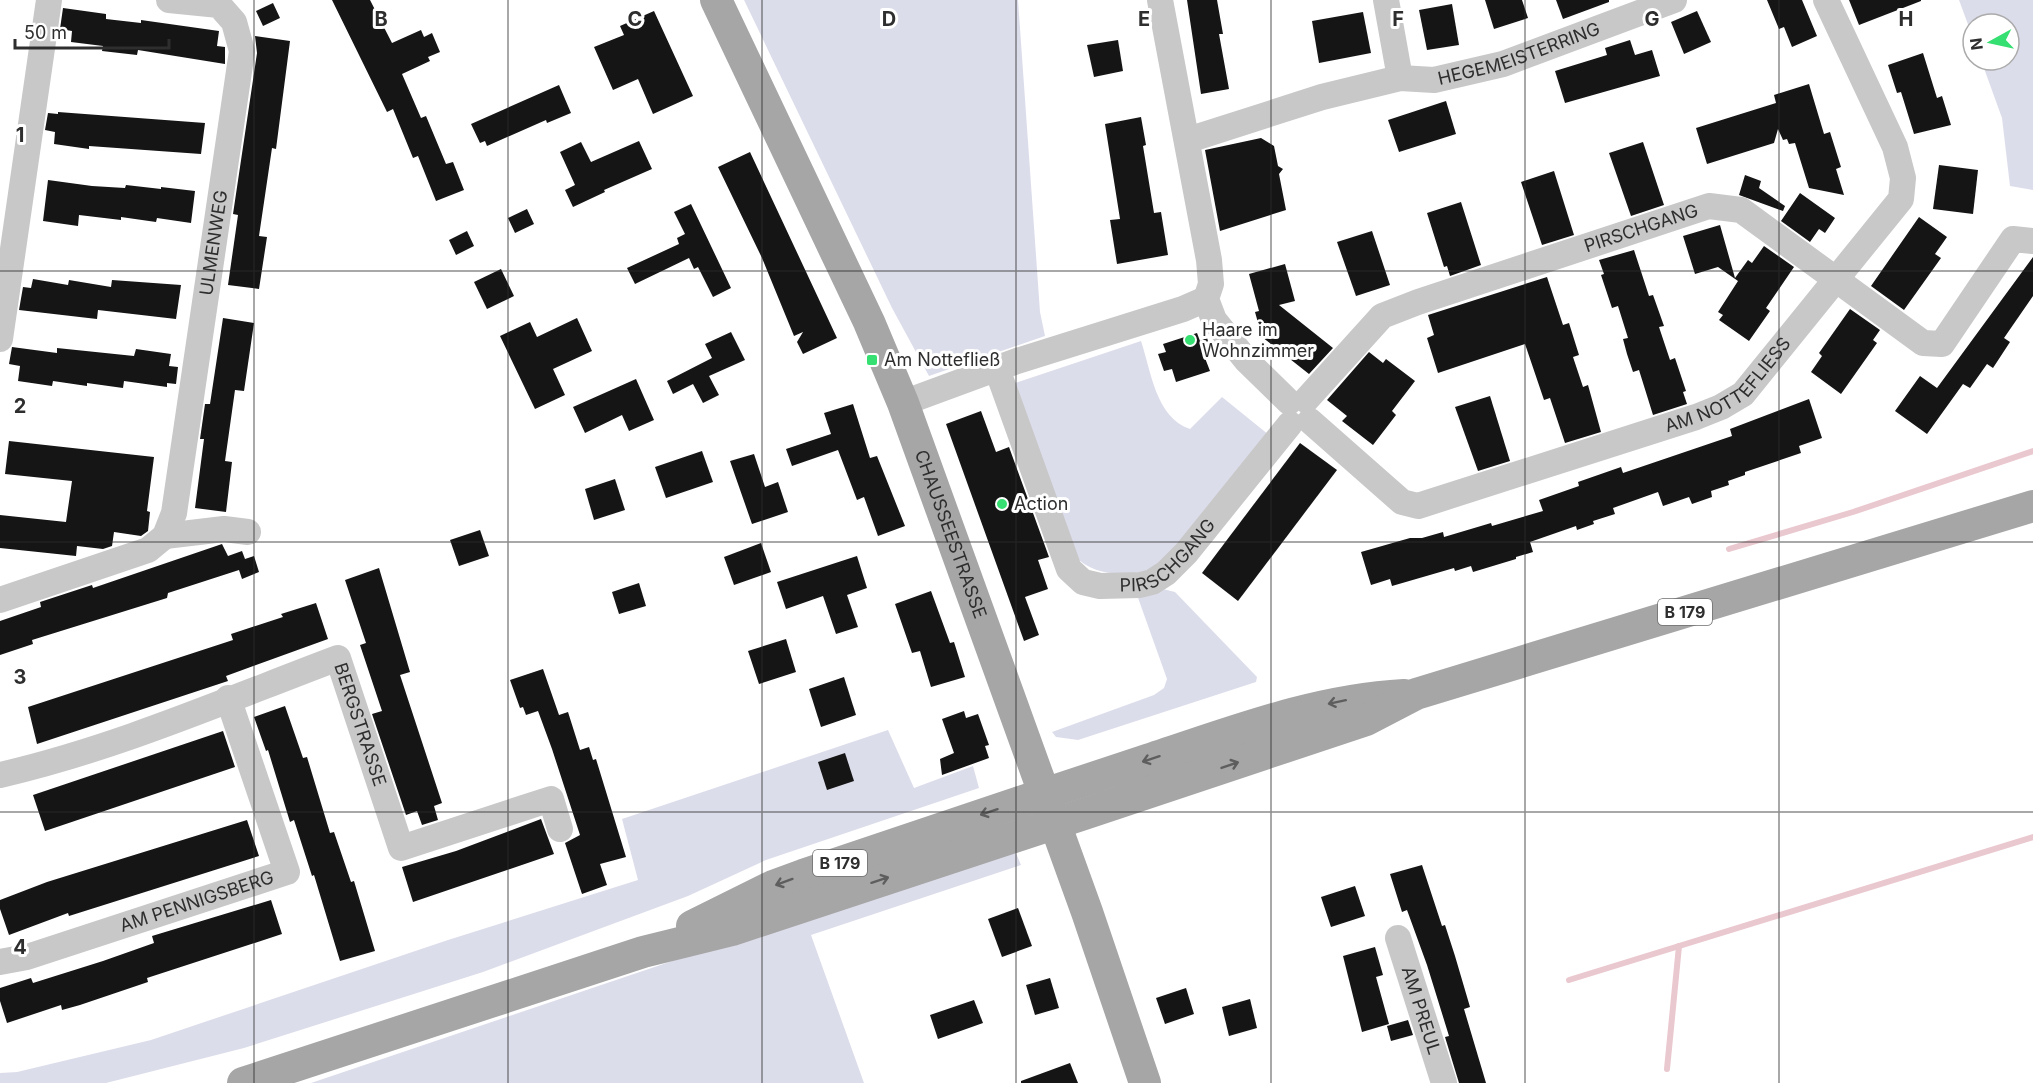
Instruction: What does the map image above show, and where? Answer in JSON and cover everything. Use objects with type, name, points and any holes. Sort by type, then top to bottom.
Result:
[{"type":"main road","name":"CHAUSSEESTRASSE","points":[[717,0],[869,322],[903,403],[1055,824],[1145,1083]]},
{"type":"main road","name":"B 179","points":[[243,1083],[643,952],[732,930],[1055,824],[1366,720],[1416,694],[2033,506]]},
{"type":"main road","name":"B 179","points":[[643,952],[773,886],[1044,794],[1320,706],[1359,698],[1416,694]]},
{"type":"street","points":[[0,339],[49,0]]},
{"type":"street","name":"ULMENWEG","points":[[165,536],[177,502],[242,51],[234,22],[219,4],[169,0]]},
{"type":"street","points":[[903,403],[996,369],[1183,309],[1206,299],[1211,284],[1209,260],[1160,0]]},
{"type":"street","points":[[1386,0],[1400,78]]},
{"type":"street","name":"HEGEMEISTERRING","points":[[1188,140],[1322,97],[1400,78],[1434,80],[1503,64],[1631,7],[1674,0]]},
{"type":"street","name":"AM NOTTEFLIESS","points":[[1206,299],[1217,326],[1247,362],[1299,412],[1402,502],[1418,506],[1529,472],[1721,407],[1743,394],[1901,199],[1903,178],[1895,147],[1826,0]]},
{"type":"street","name":"PIRSCHGANG","points":[[996,369],[1069,569],[1083,582],[1100,586],[1140,585],[1152,582],[1166,573],[1186,553],[1299,412],[1382,316],[1418,302],[1709,206],[1741,210],[1923,343],[1942,344],[2013,239],[2033,241]]},
{"type":"street","points":[[0,600],[148,550],[165,536],[224,529],[248,532]]},
{"type":"street","name":"BERGSTRASSE","points":[[0,774],[100,748],[205,711],[228,698],[338,658],[401,848],[551,799],[560,829]]},
{"type":"street","name":"AM PENNIGSBERG","points":[[0,962],[27,957],[287,872],[228,698]]},
{"type":"street","name":"AM PREUL","points":[[1398,938],[1443,1083]]},
{"type":"shaded area","points":[[744,0],[1018,0],[1040,312],[1045,336],[929,376],[892,308]]},
{"type":"shaded area","points":[[1959,0],[2033,0],[2033,190],[2010,186],[2002,118],[1985,72],[2021,72],[2021,12],[1963,12]]},
{"type":"shaded area","points":[[1141,341],[1156,392],[1169,415],[1179,423],[1190,429],[1222,397],[1269,435],[1158,567],[1137,573],[1114,574],[1093,568],[1075,556],[1012,384]]},
{"type":"shaded area","points":[[1163,589],[1175,592],[1257,677],[1256,682],[1078,740],[1056,737],[1052,732],[1154,695],[1164,688],[1167,679],[1137,595]]},
{"type":"shaded area","points":[[888,730],[914,788],[973,766],[979,788],[766,860],[688,896],[483,972],[244,1048],[106,1083],[0,1083],[0,1073],[17,1072],[151,1040],[448,940],[638,880],[622,819]]},
{"type":"shaded area","points":[[1013,846],[1021,865],[811,935],[864,1083],[311,1083]]},
{"type":"building","points":[[332,0],[370,0],[392,43],[421,30],[424,37],[432,33],[440,52],[428,57],[430,61],[402,74],[421,118],[426,116],[446,164],[453,162],[464,190],[436,201],[418,156],[413,158],[393,109],[387,112]]},
{"type":"building","points":[[1187,0],[1217,0],[1223,34],[1219,34],[1229,89],[1201,94]]},
{"type":"building","points":[[1485,0],[1522,0],[1528,18],[1494,29]]},
{"type":"building","points":[[1556,0],[1609,0],[1609,2],[1563,19]]},
{"type":"building","points":[[1767,0],[1802,0],[1817,36],[1792,47],[1784,27],[1779,29]]},
{"type":"building","points":[[1849,0],[1921,0],[1921,1],[1859,25]]},
{"type":"building","points":[[273,3],[280,18],[263,26],[256,11]]},
{"type":"building","points":[[1452,4],[1459,45],[1427,50],[1419,10]]},
{"type":"building","points":[[63,8],[106,14],[106,19],[141,23],[141,20],[219,31],[217,46],[225,47],[225,64],[138,50],[137,55],[102,51],[103,46],[71,42],[72,31],[60,29]]},
{"type":"building","points":[[654,11],[693,96],[653,114],[638,79],[613,90],[594,47],[624,35],[620,26]]},
{"type":"building","points":[[1697,11],[1711,42],[1684,54],[1671,22]]},
{"type":"building","points":[[1363,12],[1371,53],[1319,63],[1312,21]]},
{"type":"building","points":[[255,36],[290,41],[276,149],[272,148],[259,236],[267,237],[259,289],[228,285],[238,215],[233,214],[257,53]]},
{"type":"building","points":[[1118,40],[1123,71],[1094,77],[1087,45]]},
{"type":"building","points":[[1630,40],[1635,55],[1652,50],[1660,76],[1565,103],[1555,71],[1607,55],[1605,48]]},
{"type":"building","points":[[1923,53],[1937,98],[1942,96],[1951,125],[1914,134],[1901,92],[1897,93],[1888,65]]},
{"type":"building","points":[[1809,84],[1824,134],[1830,132],[1841,167],[1836,169],[1844,195],[1809,188],[1795,143],[1789,144],[1787,139],[1783,140],[1778,129],[1774,143],[1707,164],[1696,128],[1776,103],[1774,95]]},
{"type":"building","points":[[559,85],[571,113],[547,123],[546,120],[487,146],[485,141],[480,143],[471,124]]},
{"type":"building","points":[[1446,101],[1456,134],[1399,152],[1388,120]]},
{"type":"building","points":[[58,112],[205,123],[201,154],[89,146],[89,149],[54,144],[55,132],[45,130],[48,113],[58,114]]},
{"type":"building","points":[[1141,117],[1146,145],[1143,146],[1154,213],[1161,212],[1168,255],[1117,264],[1110,220],[1120,219],[1105,124]]},
{"type":"building","points":[[1261,138],[1274,146],[1278,166],[1283,169],[1279,174],[1286,210],[1220,231],[1205,150]]},
{"type":"building","points":[[639,141],[652,169],[604,190],[605,192],[573,207],[565,190],[575,185],[560,152],[581,142],[591,162]]},
{"type":"building","points":[[1643,142],[1664,205],[1631,216],[1609,153]]},
{"type":"building","points":[[750,152],[837,338],[803,354],[797,342],[803,332],[794,336],[762,258],[718,167]]},
{"type":"building","points":[[1939,165],[1978,170],[1973,214],[1933,209]]},
{"type":"building","points":[[1554,171],[1574,235],[1542,245],[1521,182]]},
{"type":"building","points":[[1745,175],[1761,181],[1759,188],[1785,206],[1783,211],[1739,195]]},
{"type":"building","points":[[48,180],[92,186],[125,188],[126,185],[195,191],[191,223],[157,218],[156,222],[121,217],[121,220],[79,215],[78,226],[43,221]]},
{"type":"building","points":[[1800,193],[1835,218],[1825,233],[1819,229],[1810,242],[1781,221]]},
{"type":"building","points":[[1461,202],[1481,265],[1450,276],[1447,266],[1444,267],[1427,213]]},
{"type":"building","points":[[691,204],[731,288],[713,297],[698,267],[694,269],[689,258],[635,284],[627,268],[679,244],[677,238],[685,234],[674,212]]},
{"type":"building","points":[[527,209],[534,224],[515,233],[508,218]]},
{"type":"building","points":[[1919,217],[1947,237],[1935,254],[1941,258],[1904,310],[1871,286]]},
{"type":"building","points":[[1720,225],[1735,278],[1748,260],[1752,263],[1764,246],[1794,267],[1766,308],[1770,311],[1749,341],[1719,320],[1723,315],[1718,312],[1738,281],[1718,267],[1695,274],[1683,236]]},
{"type":"building","points":[[467,231],[474,246],[456,255],[449,240]]},
{"type":"building","points":[[1372,231],[1390,285],[1356,296],[1337,242]]},
{"type":"building","points":[[1634,250],[1649,296],[1653,295],[1664,326],[1659,327],[1670,360],[1675,358],[1686,391],[1683,392],[1687,404],[1653,415],[1639,370],[1633,372],[1623,339],[1628,338],[1618,306],[1612,308],[1601,275],[1604,274],[1599,260]]},
{"type":"building","points":[[2033,257],[2033,296],[2004,338],[2010,342],[1993,368],[1987,364],[1970,388],[1963,384],[1927,434],[1895,411],[1920,376],[1937,388]]},
{"type":"building","points":[[1285,264],[1295,301],[1279,305],[1333,348],[1309,374],[1262,337],[1255,312],[1259,311],[1249,274]]},
{"type":"building","points":[[501,269],[514,296],[487,309],[474,282]]},
{"type":"building","points":[[1547,277],[1563,325],[1569,323],[1579,355],[1573,357],[1583,387],[1588,385],[1601,432],[1565,443],[1550,398],[1544,400],[1525,344],[1438,373],[1427,338],[1434,335],[1428,315]]},
{"type":"building","points":[[33,279],[68,285],[69,280],[111,287],[112,280],[181,285],[176,319],[98,310],[97,319],[19,310],[23,287],[31,288]]},
{"type":"building","points":[[1850,309],[1880,330],[1873,340],[1877,343],[1841,394],[1811,372],[1822,356],[1819,353]]},
{"type":"building","points":[[223,318],[254,323],[244,391],[235,390],[225,461],[232,462],[226,512],[195,508],[204,439],[200,439],[205,404],[210,404]]},
{"type":"building","points":[[577,318],[592,351],[553,369],[565,395],[535,409],[500,336],[530,322],[537,337]]},
{"type":"building","points":[[731,332],[745,360],[709,376],[719,395],[703,403],[693,384],[673,394],[667,381],[712,358],[705,344]]},
{"type":"building","points":[[1197,333],[1200,341],[1207,338],[1213,355],[1205,358],[1210,371],[1176,382],[1172,369],[1164,371],[1158,354],[1166,352],[1163,344]]},
{"type":"building","points":[[12,347],[57,353],[57,348],[134,356],[136,349],[171,354],[169,366],[178,367],[176,384],[167,383],[167,387],[124,381],[123,388],[53,381],[52,386],[18,381],[20,366],[9,364]]},
{"type":"building","points":[[1369,352],[1383,363],[1386,359],[1415,381],[1392,411],[1396,415],[1373,445],[1342,421],[1347,416],[1327,400]]},
{"type":"building","points":[[636,379],[654,420],[629,431],[622,415],[585,433],[573,407]]},
{"type":"building","points":[[1490,396],[1510,461],[1478,471],[1455,407]]},
{"type":"building","points":[[1809,399],[1822,438],[1799,446],[1801,453],[1745,472],[1745,475],[1728,481],[1729,485],[1711,491],[1712,497],[1692,504],[1689,497],[1663,506],[1658,492],[1613,508],[1615,514],[1593,521],[1594,524],[1577,530],[1576,526],[1530,542],[1533,552],[1516,557],[1516,559],[1473,572],[1471,566],[1455,571],[1454,568],[1392,586],[1390,579],[1371,585],[1361,552],[1410,538],[1422,538],[1443,532],[1444,537],[1543,511],[1539,500],[1579,486],[1578,482],[1621,467],[1623,473],[1732,436],[1730,429]]},
{"type":"building","points":[[853,404],[870,458],[877,456],[905,526],[878,536],[864,497],[857,500],[838,450],[792,466],[786,449],[831,434],[824,413]]},
{"type":"building","name":"Action","points":[[981,411],[996,452],[1009,447],[1049,557],[1038,560],[1048,589],[1025,597],[1039,635],[1024,641],[946,424]]},
{"type":"building","points":[[9,441],[154,457],[147,511],[150,512],[148,531],[141,536],[114,532],[112,546],[103,549],[77,546],[76,556],[0,548],[0,515],[66,522],[72,481],[5,474]]},
{"type":"building","points":[[1300,443],[1337,470],[1238,601],[1202,573]]},
{"type":"building","points":[[702,451],[713,482],[666,498],[655,467]]},
{"type":"building","points":[[754,454],[765,487],[778,482],[788,512],[752,524],[730,461]]},
{"type":"building","points":[[615,479],[625,510],[594,520],[585,489]]},
{"type":"building","points":[[480,530],[489,556],[459,566],[450,540]]},
{"type":"building","points":[[761,543],[771,572],[734,585],[724,557]]},
{"type":"building","points":[[222,544],[228,556],[242,551],[245,559],[254,556],[259,572],[242,579],[239,570],[168,593],[167,598],[32,640],[33,644],[0,655],[0,621],[41,607],[40,602],[92,585],[93,588]]},
{"type":"building","points":[[857,556],[867,588],[847,595],[858,627],[836,634],[823,596],[786,609],[777,582]]},
{"type":"building","points":[[379,568],[410,672],[400,675],[442,803],[434,806],[438,820],[422,825],[417,811],[406,815],[372,714],[382,711],[360,645],[366,643],[345,580]]},
{"type":"building","points":[[639,583],[646,606],[619,614],[612,592]]},
{"type":"building","points":[[931,591],[950,643],[954,642],[965,677],[931,687],[920,651],[912,653],[895,604]]},
{"type":"building","points":[[316,603],[328,639],[226,676],[228,681],[37,744],[28,707],[233,640],[231,634],[283,617],[281,614]]},
{"type":"building","points":[[786,639],[796,672],[759,684],[748,651]]},
{"type":"building","points":[[543,669],[559,715],[568,712],[580,750],[589,747],[593,760],[596,759],[626,857],[600,864],[607,885],[582,894],[565,843],[580,835],[552,749],[538,711],[526,715],[523,707],[520,708],[510,680]]},
{"type":"building","points":[[844,677],[856,715],[821,727],[809,689]]},
{"type":"building","points":[[285,706],[303,758],[307,757],[330,833],[334,832],[351,882],[354,881],[375,951],[340,961],[314,875],[312,876],[294,820],[290,822],[268,750],[266,751],[254,717]]},
{"type":"building","points":[[964,711],[966,718],[978,714],[989,745],[985,746],[989,758],[942,775],[940,759],[954,753],[942,719]]},
{"type":"building","points":[[223,731],[235,767],[45,831],[33,795]]},
{"type":"building","points":[[845,753],[854,781],[827,790],[818,762]]},
{"type":"building","points":[[541,819],[554,854],[413,902],[402,867],[456,851]]},
{"type":"building","points":[[247,820],[259,856],[69,916],[68,913],[9,935],[0,909],[0,900],[47,882]]},
{"type":"building","points":[[1422,865],[1442,926],[1445,925],[1470,1007],[1464,1009],[1486,1083],[1459,1083],[1445,1037],[1449,1036],[1427,965],[1407,910],[1402,912],[1390,874]]},
{"type":"building","points":[[1355,886],[1365,916],[1331,927],[1321,897]]},
{"type":"building","points":[[271,900],[282,934],[147,978],[148,982],[80,1005],[62,1010],[61,1005],[7,1023],[0,1001],[0,988],[31,978],[33,983],[103,961],[154,943],[152,936]]},
{"type":"building","points":[[1018,908],[1032,946],[1002,957],[988,919]]},
{"type":"building","points":[[1375,947],[1383,975],[1376,977],[1389,1024],[1362,1032],[1343,956]]},
{"type":"building","points":[[1050,978],[1059,1008],[1035,1015],[1026,985]]},
{"type":"building","points":[[1186,988],[1194,1014],[1165,1024],[1156,998]]},
{"type":"building","points":[[1250,999],[1257,1028],[1229,1036],[1222,1007]]},
{"type":"building","points":[[974,1000],[983,1023],[938,1039],[930,1015]]},
{"type":"building","points":[[1408,1020],[1413,1035],[1391,1041],[1387,1026]]},
{"type":"building","points":[[1070,1063],[1078,1083],[1021,1083],[1021,1081]]},
{"type":"waterway","points":[[1729,549],[1853,512],[2033,451]]},
{"type":"waterway","points":[[1569,980],[2033,837]]},
{"type":"waterway","points":[[1667,1069],[1679,946]]},
{"type":"place","name":"Haare im Wohnzimmer","points":[[1190,340]]},
{"type":"place","name":"Am Nottefließ","points":[[872,360]]},
{"type":"place","name":"Action","points":[[1002,504]]}]
